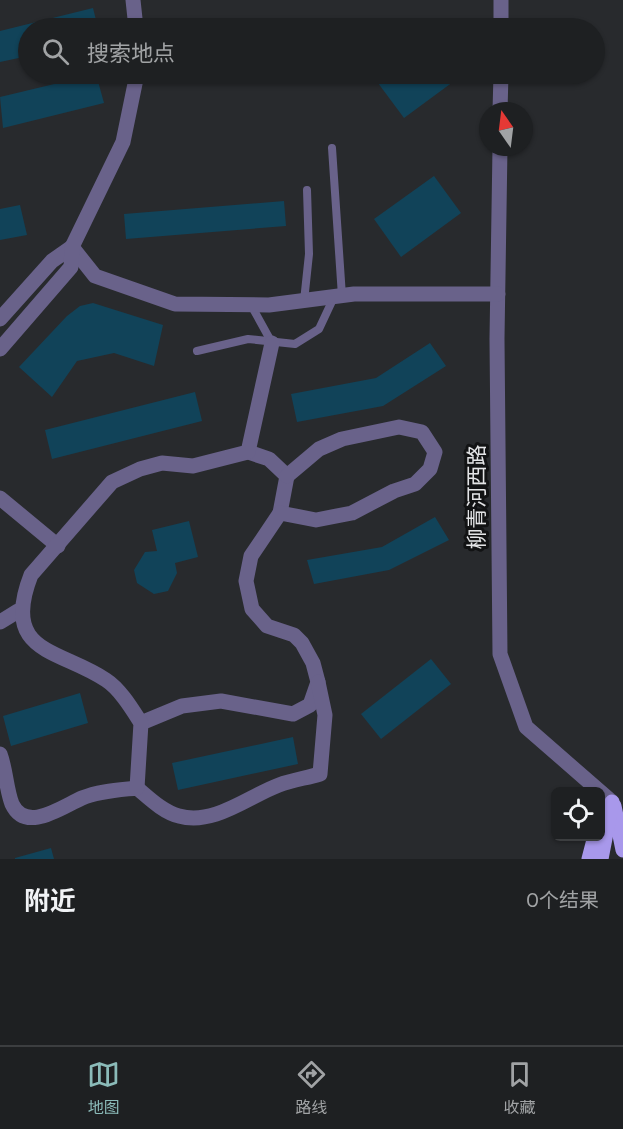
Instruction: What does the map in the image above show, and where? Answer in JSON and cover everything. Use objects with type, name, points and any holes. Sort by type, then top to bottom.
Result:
[{"type":"main road","points":[[605,812],[612,802]]},
{"type":"main road","points":[[612,802],[623,850]]},
{"type":"main road","points":[[601,859],[612,802]]},
{"type":"main road","points":[[589,859],[594,841]]},
{"type":"street","points":[[133,0],[134,18]]},
{"type":"street","points":[[501,0],[501,18]]},
{"type":"street","points":[[0,349],[71,267],[72,248],[123,142],[135,84]]},
{"type":"street","points":[[500,102],[501,84]]},
{"type":"street","name":"柳青河西路","points":[[500,156],[498,294],[500,654],[526,728],[612,802]]},
{"type":"street","points":[[72,248],[95,276],[175,304],[251,305],[338,296],[498,294]]},
{"type":"street","points":[[0,319],[52,261],[72,248]]},
{"type":"street","points":[[248,452],[272,343]]},
{"type":"street","points":[[0,754],[12,804],[18,812],[32,818],[50,814],[83,798],[137,788],[164,809],[180,817],[206,815],[232,808],[280,784],[320,774],[326,715],[313,663],[302,643],[294,635],[267,626],[252,609],[246,582],[251,556],[280,513],[287,476],[318,449],[334,442],[399,427],[422,432],[435,452],[430,469],[415,484],[394,490],[352,513],[316,520],[280,513]]},
{"type":"street","points":[[137,788],[141,723],[107,680],[54,657],[34,645],[21,628],[18,611],[22,592],[32,575],[93,501],[112,482],[140,469],[162,464],[193,466],[248,452],[269,459],[287,476]]},
{"type":"street","points":[[0,498],[58,546]]},
{"type":"street","points":[[0,622],[18,611]]},
{"type":"street","points":[[141,723],[182,706],[221,701],[293,714],[310,705],[318,682]]},
{"type":"lane","points":[[197,351],[248,339],[295,344],[319,329],[338,296],[332,148]]},
{"type":"lane","points":[[304,301],[309,254],[307,190]]},
{"type":"lane","points":[[251,305],[272,343]]},
{"type":"building","points":[[93,8],[96,18],[53,18]]},
{"type":"building","points":[[18,27],[18,58],[0,62],[0,31]]},
{"type":"building","points":[[54,84],[99,84],[104,103],[3,128],[0,97]]},
{"type":"building","points":[[379,84],[450,84],[404,118]]},
{"type":"building","points":[[434,176],[461,213],[401,257],[374,219]]},
{"type":"building","points":[[284,201],[286,226],[126,239],[124,214]]},
{"type":"building","points":[[20,205],[27,235],[0,240],[0,209]]},
{"type":"building","points":[[93,303],[163,325],[154,366],[114,353],[77,361],[52,397],[19,367],[67,316],[80,306]]},
{"type":"building","points":[[430,343],[446,366],[383,406],[297,422],[291,394],[376,378]]},
{"type":"building","points":[[195,392],[202,421],[52,459],[45,430]]},
{"type":"building","points":[[435,517],[449,540],[389,570],[314,584],[307,560],[382,547]]},
{"type":"building","points":[[189,521],[198,557],[175,563],[177,573],[168,591],[154,594],[137,583],[134,570],[145,552],[157,551],[152,530]]},
{"type":"building","points":[[431,659],[451,684],[381,739],[361,714]]},
{"type":"building","points":[[80,693],[88,723],[11,746],[3,716]]},
{"type":"building","points":[[293,737],[298,764],[178,790],[172,763]]},
{"type":"building","points":[[51,848],[54,859],[15,859],[15,858]]}]
